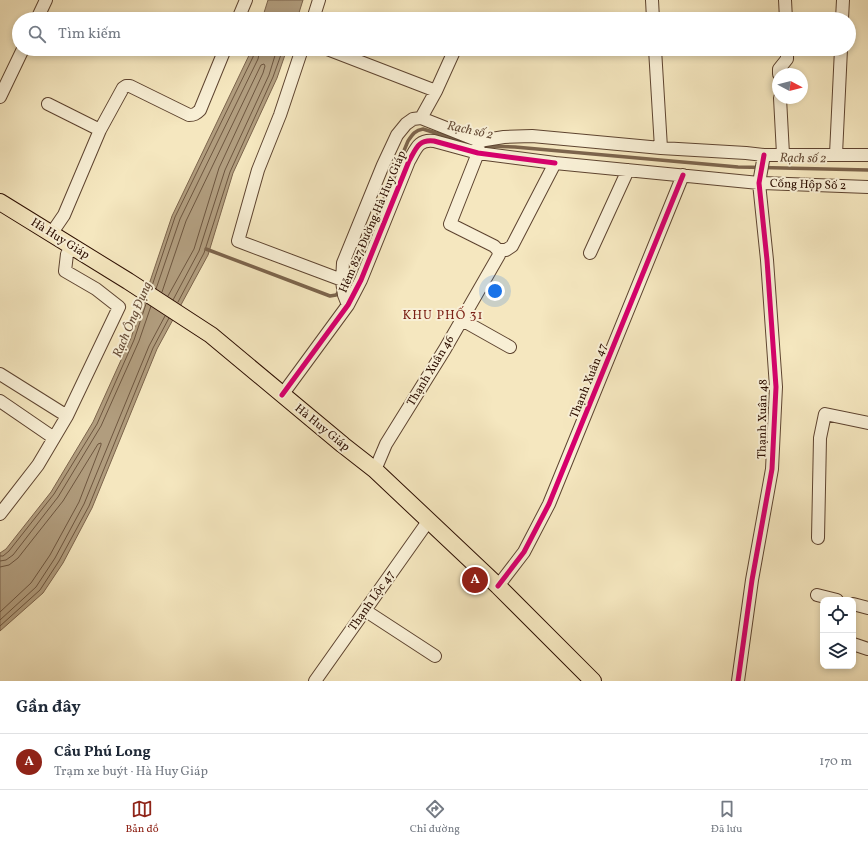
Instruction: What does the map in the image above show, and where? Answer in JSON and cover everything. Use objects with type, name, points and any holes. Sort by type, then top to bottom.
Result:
[{"type":"main road","name":"Hà Huy Giáp","points":[[0,202],[128,281],[211,335],[282,395],[375,470],[498,586],[593,681]]},
{"type":"street","points":[[40,12],[46,0]]},
{"type":"street","points":[[241,12],[246,0]]},
{"type":"street","points":[[315,12],[319,0]]},
{"type":"street","points":[[652,0],[653,12]]},
{"type":"street","points":[[784,0],[785,12]]},
{"type":"street","points":[[842,12],[843,0]]},
{"type":"street","points":[[0,97],[20,56]]},
{"type":"street","points":[[51,234],[64,215],[100,130],[123,88],[130,86],[188,115],[194,115],[200,110],[222,56]]},
{"type":"street","points":[[300,56],[280,115],[258,170],[238,241],[342,281]]},
{"type":"street","points":[[345,56],[436,91]]},
{"type":"street","points":[[452,56],[436,91],[421,118],[479,140],[532,136],[661,148],[764,155],[868,155]]},
{"type":"street","points":[[655,56],[661,148]]},
{"type":"street","points":[[780,68],[787,59],[787,56]]},
{"type":"street","points":[[836,154],[841,56]]},
{"type":"street","points":[[48,104],[100,130]]},
{"type":"street","points":[[780,104],[783,154]]},
{"type":"street","name":"Hẻm 827 Đường Hà Huy Giáp","points":[[346,300],[342,281],[343,263],[383,165],[397,135],[412,119],[421,118]]},
{"type":"street","name":"Hẻm 827 Đường Hà Huy Giáp","points":[[346,300],[364,275],[409,161],[422,141],[427,140],[478,153],[554,163],[628,170]]},
{"type":"street","points":[[479,140],[478,153],[450,224],[494,246],[498,250],[506,250],[512,246],[554,163]]},
{"type":"street","name":"Thạnh Xuân 48","points":[[738,681],[752,580],[772,469],[776,387],[767,260],[759,183],[764,155]]},
{"type":"street","points":[[590,253],[628,170]]},
{"type":"street","name":"Cống Hộp Số 2","points":[[628,170],[759,183],[868,187]]},
{"type":"street","name":"Thạnh Xuân 47","points":[[498,586],[524,552],[549,504],[683,175]]},
{"type":"street","points":[[0,514],[5,497],[38,464],[67,416],[119,307],[96,289],[65,271],[67,254],[74,248]]},
{"type":"street","name":"Thạnh Xuân 46","points":[[375,470],[386,444],[462,320],[499,256],[498,250]]},
{"type":"street","points":[[282,395],[346,300]]},
{"type":"street","points":[[462,320],[510,347]]},
{"type":"street","points":[[0,374],[67,416]]},
{"type":"street","points":[[0,401],[54,438]]},
{"type":"street","points":[[818,538],[820,438],[825,414],[868,423]]},
{"type":"street","name":"Thạnh Lộc 47","points":[[315,681],[429,520]]},
{"type":"street","points":[[817,595],[825,597]]},
{"type":"street","points":[[856,605],[868,608]]},
{"type":"street","points":[[366,611],[435,656]]},
{"type":"street","points":[[856,645],[868,648]]},
{"type":"water","points":[[268,0],[303,0],[299,12],[264,12]]},
{"type":"water","points":[[249,56],[285,56],[277,78],[233,173],[208,255],[157,349],[92,508],[63,563],[43,593],[0,631],[0,553],[6,549],[51,492],[93,422],[131,338],[172,216]]},
{"type":"waterway","name":"Rạch số 2","points":[[346,284],[353,273],[408,141],[412,135],[418,130],[423,129],[474,145]]},
{"type":"waterway","name":"Rạch số 2","points":[[480,146],[515,147],[738,167],[868,170]]},
{"type":"waterway","name":"Rạch số 2","points":[[206,249],[330,296],[336,295],[341,290]]},
{"type":"cycle path","points":[[282,395],[348,305],[361,280],[409,161],[421,143],[434,141],[478,153],[555,163]]},
{"type":"cycle path","points":[[738,681],[752,580],[772,469],[776,387],[767,260],[759,183],[764,155]]},
{"type":"cycle path","points":[[498,586],[524,552],[549,504],[683,175]]},
{"type":"place","name":"Cầu Phú Long","points":[[475,580]]},
{"type":"district","name":"KHU PHỐ 31","points":[[443,316]]},
{"type":"water label","name":"Rạch Ông Đụng","points":[[133,320]]}]
